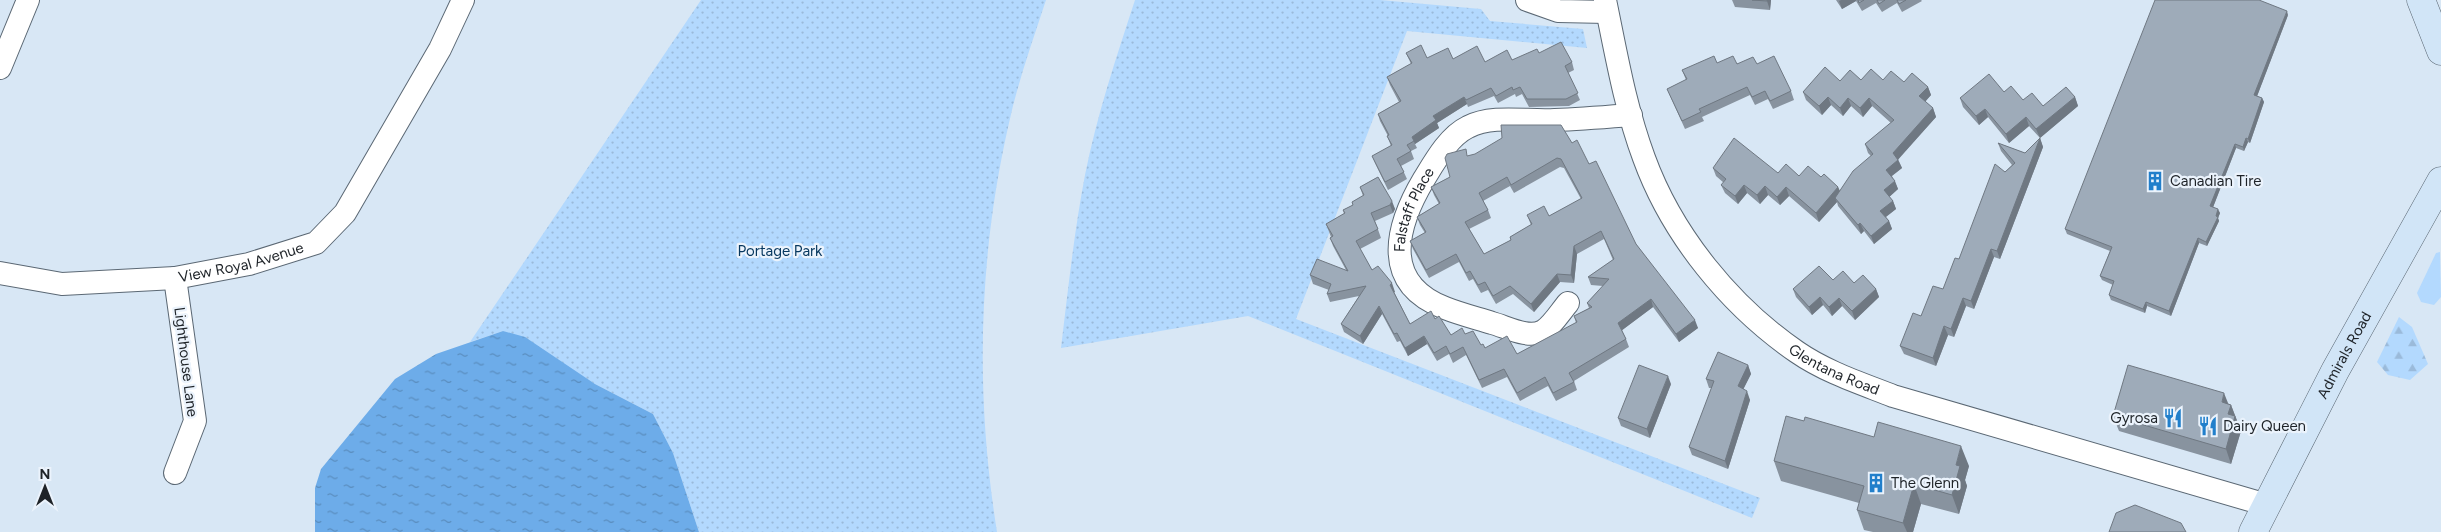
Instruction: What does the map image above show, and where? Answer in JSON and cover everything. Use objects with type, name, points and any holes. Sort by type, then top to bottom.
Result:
[{"type":"main road","points":[[2421,0],[2441,51]]},
{"type":"main road","points":[[2430,0],[2441,12]]},
{"type":"main road","name":"Admirals Road","points":[[2253,532],[2335,371],[2441,181]]},
{"type":"street","points":[[0,68],[28,0]]},
{"type":"street","name":"View Royal Avenue","points":[[0,274],[62,284],[175,278],[249,264],[316,243],[345,214],[440,49],[463,0]]},
{"type":"street","points":[[1527,0],[1558,11],[1606,6]]},
{"type":"street","name":"Glentana Road","points":[[1606,6],[1631,115],[1644,158],[1660,196],[1686,239],[1718,281],[1749,313],[1804,356],[1836,374],[1893,396],[2267,505]]},
{"type":"street","name":"Falstaff Place","points":[[1568,303],[1544,331],[1529,334],[1444,308],[1425,297],[1409,283],[1400,264],[1398,245],[1416,192],[1434,162],[1452,140],[1468,127],[1493,120],[1554,120],[1631,115]]},
{"type":"street","name":"Lighthouse Lane","points":[[175,278],[195,421],[175,473]]},
{"type":"green space","name":"Portage Park","points":[[701,0],[1046,0],[1021,76],[1009,123],[991,225],[986,276],[983,327],[985,429],[997,532],[699,532],[673,453],[653,414],[595,384],[503,331],[470,342]]},
{"type":"green space","points":[[1135,0],[1380,0],[1481,9],[1490,21],[1583,29],[1587,48],[1407,31],[1296,319],[1760,498],[1752,518],[1248,316],[1061,348],[1074,240],[1085,175],[1101,109]]},
{"type":"green space","points":[[2440,252],[2441,297],[2434,305],[2421,302],[2417,293],[2436,253]]},
{"type":"green space","points":[[2399,317],[2412,327],[2428,364],[2410,380],[2388,375],[2377,362]]},
{"type":"water","points":[[503,331],[525,337],[595,384],[653,414],[673,453],[699,532],[315,532],[315,488],[321,469],[395,379],[436,354]]},
{"type":"building","points":[[1877,0],[1885,0],[1879,4]]},
{"type":"building","points":[[1897,0],[1906,0],[1899,4]]},
{"type":"building","name":"Canadian Tire","points":[[2155,0],[2259,0],[2287,11],[2254,95],[2262,98],[2248,139],[2246,138],[2243,147],[2235,144],[2210,206],[2218,209],[2216,216],[2218,217],[2206,242],[2198,238],[2169,311],[2146,302],[2143,309],[2109,295],[2114,281],[2100,276],[2112,247],[2065,229]]},
{"type":"building","points":[[1561,42],[1572,62],[1565,66],[1578,93],[1566,99],[1527,99],[1520,87],[1513,90],[1512,87],[1496,96],[1491,88],[1466,100],[1464,97],[1433,116],[1436,120],[1412,137],[1414,141],[1407,145],[1411,151],[1397,159],[1404,172],[1385,182],[1372,156],[1392,145],[1378,114],[1401,101],[1387,77],[1412,63],[1406,53],[1421,45],[1427,58],[1448,48],[1453,59],[1477,46],[1485,62],[1507,50],[1512,60],[1537,49],[1539,53]]},
{"type":"building","points":[[1714,56],[1717,63],[1733,56],[1737,64],[1753,57],[1757,64],[1774,56],[1791,91],[1770,101],[1765,91],[1752,97],[1747,87],[1699,109],[1701,112],[1682,121],[1667,89],[1687,79],[1682,70]]},
{"type":"building","points":[[1825,67],[1840,81],[1850,70],[1861,80],[1871,69],[1883,80],[1891,71],[1904,82],[1912,73],[1928,87],[1919,96],[1933,108],[1893,153],[1898,160],[1886,170],[1895,181],[1884,190],[1893,201],[1880,211],[1889,221],[1871,236],[1860,223],[1858,225],[1835,198],[1853,171],[1873,154],[1865,144],[1894,120],[1869,98],[1860,108],[1848,98],[1840,108],[1828,97],[1819,106],[1803,92]]},
{"type":"building","points":[[1989,74],[2004,92],[2011,86],[2023,100],[2032,93],[2043,106],[2066,87],[2075,97],[2036,129],[2026,117],[2006,134],[1985,109],[1976,116],[1960,98]]},
{"type":"building","points":[[1501,125],[1561,125],[1572,143],[1577,140],[1589,164],[1596,161],[1636,244],[1695,320],[1676,334],[1651,299],[1618,323],[1626,339],[1569,373],[1574,382],[1553,393],[1545,377],[1517,393],[1504,369],[1479,380],[1463,347],[1450,354],[1446,346],[1434,353],[1424,336],[1405,348],[1397,333],[1394,334],[1379,306],[1360,336],[1341,324],[1366,286],[1327,294],[1331,284],[1310,275],[1317,259],[1348,271],[1330,238],[1333,236],[1326,224],[1345,213],[1343,210],[1353,205],[1352,202],[1364,195],[1360,187],[1378,177],[1392,201],[1390,205],[1371,213],[1378,229],[1356,241],[1372,270],[1378,266],[1392,283],[1390,285],[1410,324],[1431,311],[1435,319],[1439,316],[1451,335],[1462,328],[1465,334],[1473,331],[1481,345],[1483,344],[1485,348],[1507,336],[1517,354],[1577,322],[1574,316],[1592,307],[1587,303],[1609,279],[1588,277],[1614,259],[1601,231],[1574,246],[1571,275],[1557,274],[1531,304],[1510,286],[1493,296],[1485,282],[1478,285],[1470,271],[1466,273],[1456,254],[1426,270],[1410,241],[1426,232],[1417,217],[1440,203],[1431,187],[1450,177],[1445,158],[1447,154],[1466,149],[1467,156],[1475,154],[1502,138]],"holes":[[[1557,158],[1561,159],[1582,198],[1549,216],[1544,206],[1527,215],[1532,224],[1510,237],[1511,240],[1484,254],[1465,222],[1488,210],[1479,193],[1507,177],[1511,185]]]},
{"type":"building","points":[[1734,138],[1778,173],[1786,164],[1799,176],[1808,166],[1821,177],[1824,174],[1838,187],[1816,213],[1786,187],[1777,197],[1765,186],[1757,195],[1744,185],[1735,196],[1721,185],[1726,179],[1713,168]]},
{"type":"building","points":[[2040,138],[1997,251],[1991,249],[1971,301],[1963,298],[1951,329],[1944,326],[1933,358],[1900,346],[1913,313],[1921,316],[1933,286],[1943,289],[1955,258],[1959,259],[1995,164],[2005,172],[2015,163],[1998,143],[2025,153]]},
{"type":"building","points":[[1819,266],[1833,280],[1843,271],[1854,283],[1863,275],[1876,289],[1852,311],[1839,298],[1829,307],[1820,297],[1809,307],[1793,289]]},
{"type":"building","points":[[1718,352],[1748,365],[1738,386],[1747,391],[1725,461],[1689,447],[1714,381],[1706,379]]},
{"type":"building","points":[[1639,365],[1668,376],[1647,429],[1618,418]]},
{"type":"building","points":[[2128,365],[2224,393],[2222,402],[2231,405],[2228,414],[2235,416],[2226,449],[2113,416]]},
{"type":"building","name":"The Glenn","points":[[1786,416],[1804,421],[1805,417],[1874,437],[1878,422],[1961,446],[1956,465],[1960,466],[1952,495],[1914,484],[1903,523],[1857,510],[1864,486],[1774,461]]},
{"type":"building","points":[[2135,505],[2181,523],[2186,532],[2109,532],[2116,513]]},
{"type":"place","name":"Canadian Tire","points":[[2155,181]]},
{"type":"place","name":"Gyrosa","points":[[2173,418]]},
{"type":"place","name":"Dairy Queen","points":[[2208,426]]},
{"type":"place","name":"The Glenn","points":[[1876,483]]}]
